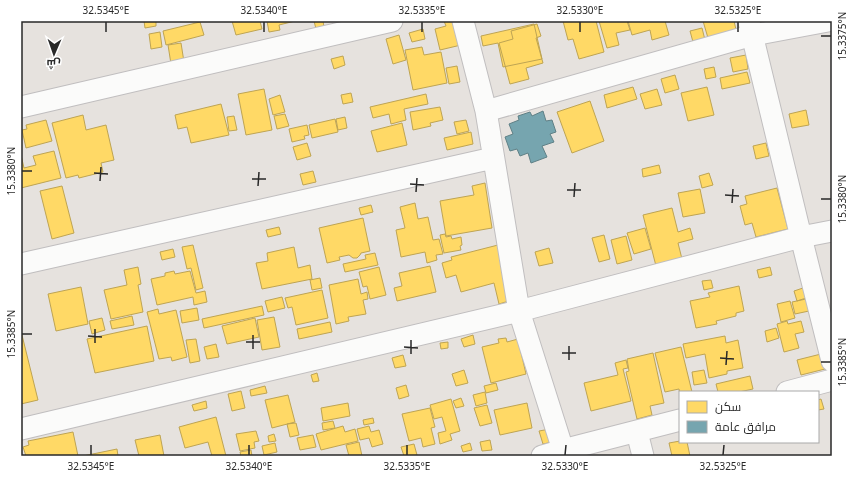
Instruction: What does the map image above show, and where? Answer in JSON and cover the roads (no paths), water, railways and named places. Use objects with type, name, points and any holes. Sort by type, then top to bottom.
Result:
[{"type":"street","points":[[21,107],[392,21]]},
{"type":"street","points":[[463,21],[486,111],[519,311],[563,450]]},
{"type":"street","points":[[486,111],[751,28],[828,21]]},
{"type":"street","points":[[751,28],[832,361]]},
{"type":"street","points":[[21,264],[493,158]]},
{"type":"street","points":[[21,429],[519,311],[801,237],[832,231]]},
{"type":"street","points":[[791,391],[832,380]]},
{"type":"street","points":[[542,456],[679,420]]},
{"type":"street","points":[[636,432],[643,456]]}]
